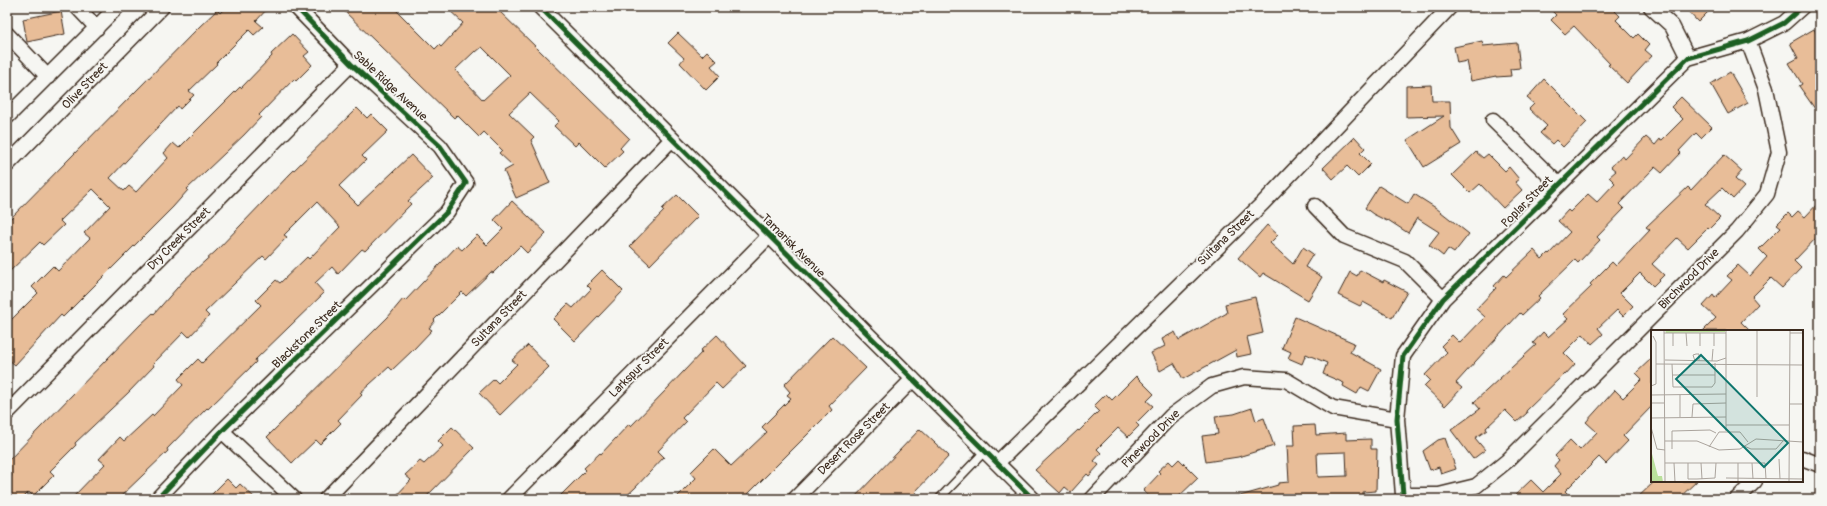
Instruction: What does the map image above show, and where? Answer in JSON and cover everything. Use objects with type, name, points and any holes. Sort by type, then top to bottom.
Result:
[{"type":"street","points":[[77,7],[96,28]]},
{"type":"street","points":[[7,117],[48,78],[116,7]]},
{"type":"street","name":"Olive Street","points":[[7,165],[162,7]]},
{"type":"street","name":"Sable Ridge Avenue","points":[[296,7],[351,64],[440,146],[466,183]]},
{"type":"street","name":"Tamarisk Avenue","points":[[540,7],[1033,499]]},
{"type":"street","name":"Sultana Street","points":[[997,463],[1263,203],[1450,7]]},
{"type":"street","points":[[1651,7],[1672,26],[1688,58]]},
{"type":"street","name":"Poplar Street","points":[[1403,497],[1397,419],[1403,356],[1443,299],[1558,184],[1688,58],[1748,41],[1784,23],[1802,7]]},
{"type":"street","points":[[7,34],[48,78]]},
{"type":"street","name":"Birchwood Drive","points":[[1403,497],[1438,495],[1476,486],[1507,461],[1737,231],[1767,194],[1779,152],[1766,89],[1748,41]]},
{"type":"street","name":"Dry Creek Street","points":[[7,413],[351,64]]},
{"type":"street","points":[[1493,120],[1558,184]]},
{"type":"street","name":"Sultana Street","points":[[326,499],[672,139]]},
{"type":"street","name":"Blackstone Street","points":[[157,499],[222,431],[447,212],[466,183]]},
{"type":"street","points":[[1315,206],[1344,236],[1405,261],[1443,299]]},
{"type":"street","name":"Larkspur Street","points":[[509,499],[770,236]]},
{"type":"street","name":"Pinewood Drive","points":[[1092,499],[1171,416],[1212,386],[1244,378],[1286,380],[1333,408],[1397,419]]},
{"type":"street","name":"Desert Rose Street","points":[[795,499],[913,379]]},
{"type":"street","points":[[222,431],[294,499]]},
{"type":"street","points":[[1803,458],[1820,465]]},
{"type":"street","points":[[1737,499],[1754,482]]},
{"type":"lane","points":[[939,499],[985,451]]},
{"type":"building","points":[[226,7],[269,7],[256,21],[263,27],[254,35],[249,30],[189,91],[194,95],[180,109],[178,106],[110,178],[124,191],[129,186],[136,192],[168,158],[164,153],[173,143],[179,148],[240,87],[241,88],[272,56],[271,54],[292,34],[309,52],[304,56],[312,65],[296,81],[294,79],[259,115],[261,117],[244,135],[187,189],[188,190],[173,207],[63,317],[61,315],[15,365],[7,358],[7,324],[38,293],[32,287],[53,266],[58,271],[90,238],[84,233],[110,206],[93,189],[60,221],[64,225],[43,245],[40,242],[7,274],[7,222],[199,27],[217,10],[220,13]]},
{"type":"building","points":[[340,7],[393,7],[435,49],[439,45],[441,47],[463,23],[446,7],[495,7],[629,138],[620,148],[623,151],[605,168],[579,142],[575,146],[554,126],[559,121],[530,93],[509,113],[534,137],[531,140],[550,183],[516,198],[504,171],[513,166],[499,153],[502,150],[484,132],[479,137],[457,115],[454,118]],"holes":[[[482,47],[510,75],[483,100],[455,70],[475,51],[476,52]]]},
{"type":"building","points":[[1548,7],[1611,7],[1620,16],[1616,20],[1634,38],[1638,34],[1649,45],[1645,50],[1652,56],[1627,83],[1608,65],[1610,64],[1574,26],[1565,34],[1551,20],[1556,15]]},
{"type":"building","points":[[1684,7],[1713,7],[1698,22]]},
{"type":"building","points":[[61,11],[65,34],[27,42],[23,19]]},
{"type":"building","points":[[1814,29],[1820,40],[1820,116],[1799,86],[1802,84],[1789,63],[1798,58],[1790,43]]},
{"type":"building","points":[[678,33],[702,56],[707,51],[717,61],[711,66],[720,76],[706,90],[680,63],[684,58],[668,43]]},
{"type":"building","points":[[1482,41],[1483,46],[1517,43],[1520,68],[1510,69],[1511,76],[1496,76],[1471,81],[1467,61],[1457,63],[1454,47]]},
{"type":"building","points":[[1730,72],[1748,103],[1728,114],[1711,84]]},
{"type":"building","points":[[1544,79],[1587,122],[1563,147],[1556,140],[1552,144],[1540,133],[1547,126],[1529,109],[1534,104],[1527,98]]},
{"type":"building","points":[[1431,85],[1432,101],[1450,101],[1451,128],[1461,144],[1424,167],[1407,140],[1444,116],[1406,117],[1406,86]]},
{"type":"building","points":[[1681,97],[1712,127],[1701,138],[1696,133],[1679,151],[1681,153],[1662,173],[1655,167],[1619,204],[1624,209],[1597,237],[1600,240],[1578,263],[1575,260],[1538,296],[1540,298],[1522,315],[1520,313],[1456,383],[1462,388],[1445,406],[1424,386],[1430,380],[1425,375],[1447,352],[1441,346],[1452,335],[1460,343],[1485,317],[1476,309],[1496,288],[1494,286],[1504,275],[1506,277],[1534,250],[1542,259],[1548,253],[1549,254],[1570,232],[1558,221],[1568,210],[1570,212],[1588,194],[1597,202],[1615,183],[1609,177],[1616,171],[1611,167],[1622,155],[1625,159],[1646,137],[1655,145],[1683,119],[1671,107]]},
{"type":"building","points":[[357,108],[367,118],[371,114],[388,131],[362,156],[366,160],[339,186],[358,205],[411,155],[433,178],[408,201],[411,204],[365,251],[362,249],[338,274],[332,267],[315,283],[324,293],[255,360],[256,362],[208,409],[207,408],[167,449],[168,451],[118,499],[71,499],[105,464],[99,459],[120,437],[124,441],[152,415],[153,416],[183,385],[178,379],[198,359],[202,363],[261,305],[256,300],[276,280],[280,283],[307,257],[309,259],[340,227],[317,202],[284,235],[287,237],[266,259],[263,256],[205,312],[209,316],[189,337],[184,332],[128,393],[75,443],[76,445],[50,471],[54,475],[33,496],[29,492],[22,499],[7,499],[7,481],[12,475],[7,470],[7,462],[140,325],[153,313],[154,314],[184,280],[216,251],[290,174]]},
{"type":"building","points":[[1355,137],[1365,148],[1360,153],[1371,164],[1358,177],[1347,166],[1333,179],[1323,168]]},
{"type":"building","points":[[1476,152],[1483,158],[1488,154],[1505,171],[1509,167],[1519,179],[1515,182],[1522,190],[1503,208],[1480,184],[1470,193],[1452,175]]},
{"type":"building","points":[[1724,155],[1742,171],[1735,179],[1744,187],[1733,199],[1722,188],[1705,204],[1720,218],[1688,248],[1677,238],[1652,264],[1664,275],[1653,286],[1640,273],[1620,293],[1633,306],[1623,316],[1617,310],[1598,328],[1603,334],[1592,344],[1583,334],[1564,353],[1575,364],[1526,411],[1527,413],[1517,422],[1505,410],[1486,428],[1487,430],[1475,438],[1485,450],[1473,459],[1451,430],[1480,409],[1474,402],[1536,345],[1533,343],[1543,332],[1548,337],[1568,319],[1563,314],[1592,286],[1590,284],[1612,262],[1616,266],[1650,230],[1646,227],[1688,187],[1691,190]]},
{"type":"building","points":[[1379,186],[1408,204],[1414,194],[1436,208],[1469,234],[1454,253],[1448,249],[1443,256],[1429,245],[1439,232],[1417,218],[1408,233],[1365,208]]},
{"type":"building","points":[[677,195],[698,216],[650,265],[630,246],[664,211],[662,209]]},
{"type":"building","points":[[512,201],[546,233],[527,253],[520,246],[493,273],[491,272],[466,296],[462,292],[434,320],[435,321],[429,328],[432,330],[413,350],[392,370],[389,367],[360,393],[362,395],[338,420],[341,423],[320,444],[316,440],[292,463],[267,437],[388,317],[403,299],[405,301],[457,246],[462,250],[477,235],[487,245],[503,229],[494,220]]},
{"type":"building","points":[[1820,201],[1820,234],[1794,261],[1801,268],[1782,288],[1771,278],[1752,297],[1758,304],[1741,322],[1749,330],[1704,330],[1716,318],[1703,306],[1713,295],[1715,298],[1732,280],[1727,276],[1738,265],[1750,276],[1767,257],[1759,249],[1781,227],[1777,224],[1788,213],[1792,217],[1798,211],[1805,217]]},
{"type":"building","points":[[1267,225],[1278,235],[1270,243],[1293,264],[1303,247],[1313,254],[1305,267],[1322,277],[1308,300],[1263,273],[1260,277],[1238,258]]},
{"type":"building","points":[[602,270],[623,291],[575,341],[553,319],[568,304],[573,308],[591,289],[587,285]]},
{"type":"building","points":[[1360,270],[1407,292],[1392,318],[1363,302],[1360,306],[1338,295],[1350,272],[1357,276]]},
{"type":"building","points":[[1255,297],[1263,333],[1247,337],[1251,354],[1237,357],[1236,350],[1183,379],[1174,363],[1160,371],[1151,353],[1165,346],[1162,339],[1175,332],[1179,340],[1227,313],[1225,304]]},
{"type":"building","points":[[1295,317],[1354,343],[1350,352],[1381,369],[1369,391],[1361,387],[1357,394],[1343,386],[1344,383],[1323,374],[1327,363],[1306,354],[1302,364],[1288,358],[1291,352],[1282,348]]},
{"type":"building","points":[[717,335],[746,366],[722,389],[716,383],[682,418],[686,422],[658,451],[664,457],[635,488],[623,499],[557,499],[586,470],[584,468],[600,453],[601,454],[629,424],[631,426],[702,352],[700,351]]},
{"type":"building","points":[[832,336],[866,368],[829,406],[832,410],[743,499],[675,499],[696,478],[691,472],[714,449],[731,466],[767,432],[762,427],[791,398],[787,395],[790,392],[784,385]]},
{"type":"building","points":[[528,345],[549,367],[500,415],[479,393],[494,379],[498,383],[517,364],[512,360]]},
{"type":"building","points":[[1651,359],[1651,407],[1623,436],[1628,441],[1606,464],[1599,457],[1565,491],[1573,499],[1511,499],[1531,480],[1543,492],[1561,474],[1554,466],[1559,460],[1555,456],[1570,440],[1580,450],[1597,432],[1586,422],[1615,390],[1623,398],[1642,379],[1636,373]]},
{"type":"building","points":[[1136,376],[1154,394],[1147,401],[1153,406],[1136,423],[1139,426],[1128,437],[1118,428],[1097,449],[1101,453],[1094,461],[1099,465],[1089,476],[1087,474],[1071,492],[1065,487],[1060,493],[1035,470],[1099,411],[1094,406],[1106,394],[1112,400]]},
{"type":"building","points":[[1252,408],[1256,421],[1264,418],[1274,446],[1238,457],[1206,462],[1202,436],[1218,434],[1215,416],[1234,414]]},
{"type":"building","points":[[1315,425],[1316,435],[1346,433],[1346,440],[1371,439],[1371,449],[1377,449],[1376,491],[1363,492],[1363,499],[1240,499],[1240,496],[1278,485],[1278,483],[1289,482],[1287,446],[1295,446],[1294,426]],"holes":[[[1346,452],[1347,476],[1318,477],[1317,453]]]},
{"type":"building","points":[[452,427],[474,448],[424,499],[393,499],[411,480],[405,475],[420,461],[424,464],[443,446],[438,441]]},
{"type":"building","points":[[920,429],[949,456],[915,492],[917,493],[911,499],[853,499]]},
{"type":"building","points":[[1445,438],[1456,469],[1441,474],[1439,467],[1430,470],[1423,451],[1438,440]]},
{"type":"building","points":[[1179,459],[1198,478],[1176,499],[1152,499],[1143,491],[1160,473],[1158,471],[1169,461],[1173,465]]},
{"type":"building","points":[[227,479],[236,488],[240,484],[256,499],[207,499]]},
{"type":"building","points":[[1654,482],[1696,482],[1678,499],[1636,499]]},
{"type":"cycle path","points":[[157,499],[222,431],[447,212],[466,183],[440,146],[351,64],[296,7]]},
{"type":"cycle path","points":[[540,7],[1033,499]]},
{"type":"cycle path","points":[[1402,499],[1403,495],[1397,419],[1403,356],[1443,299],[1688,58],[1748,41],[1784,23],[1802,7]]}]
